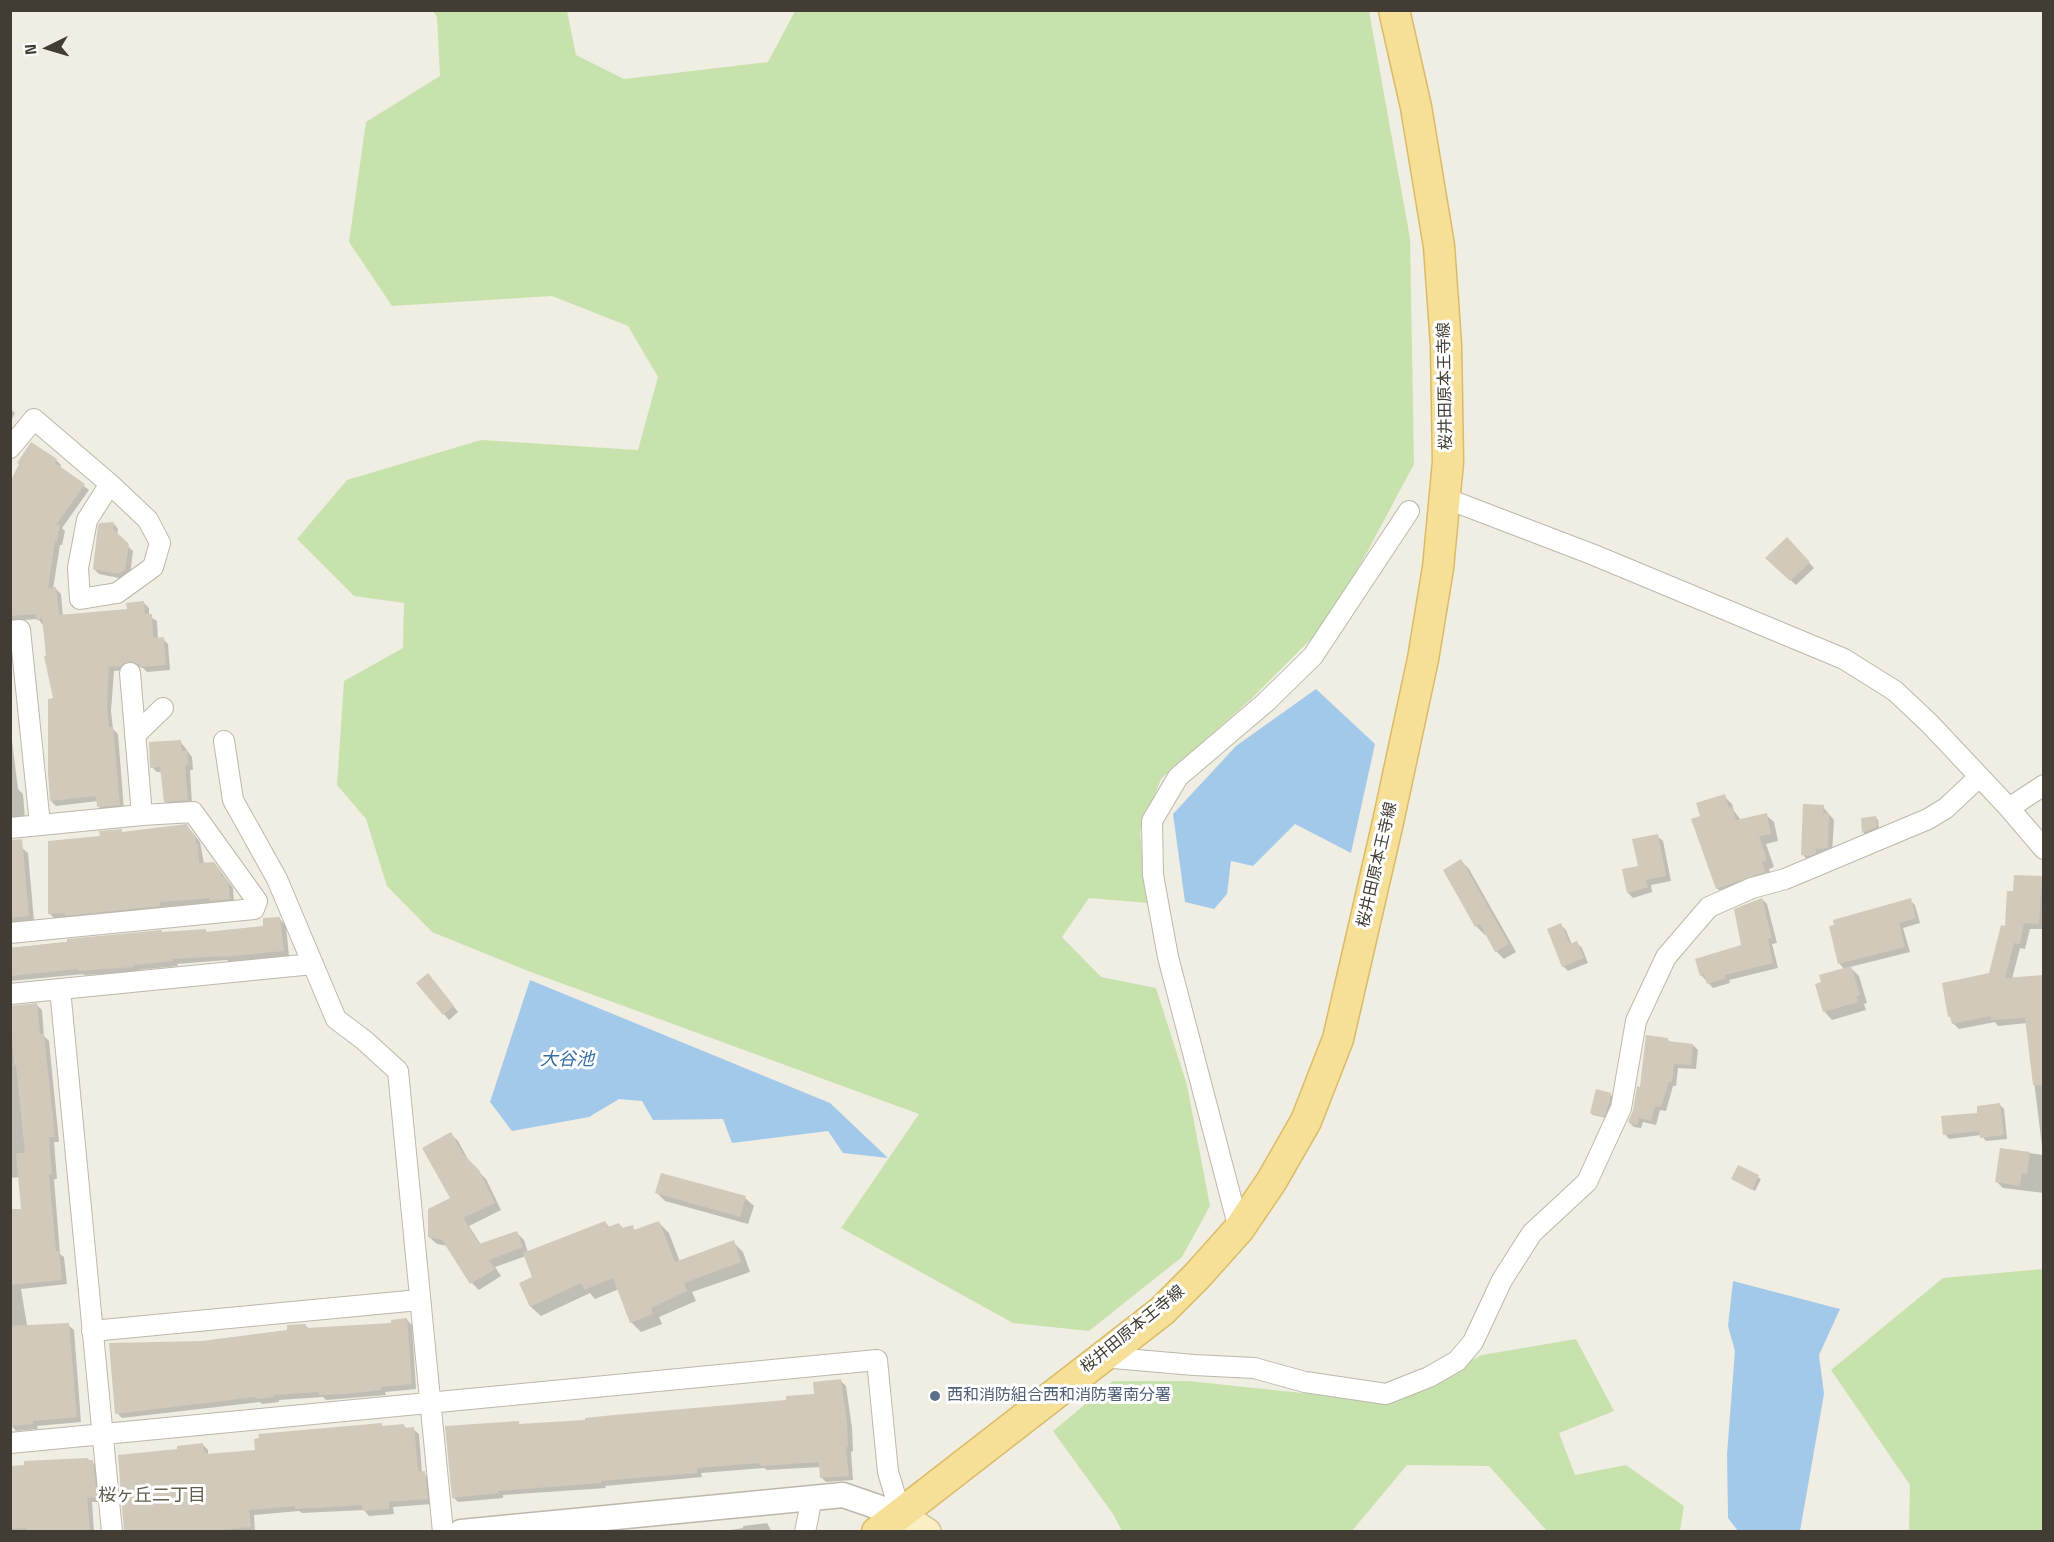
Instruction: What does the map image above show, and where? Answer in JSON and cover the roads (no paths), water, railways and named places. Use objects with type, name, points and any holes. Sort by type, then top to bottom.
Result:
[{"type":"main road","name":"桜井田原本王寺線","points":[[889,1523],[1162,1311],[1197,1276],[1239,1229],[1271,1182],[1306,1121],[1338,1039],[1386,833],[1423,658],[1438,568],[1448,462],[1446,345],[1439,246],[1416,107],[1394,10]]},
{"type":"main road","points":[[889,1523],[927,1532]]},
{"type":"street","points":[[10,448],[34,419],[110,484],[148,520],[160,543],[153,567],[117,593],[80,598],[78,568],[87,520],[110,484]]},
{"type":"street","points":[[1445,498],[1594,555],[1844,659],[1895,691],[1930,724],[2009,808],[2043,849]]},
{"type":"street","points":[[1239,1229],[1167,957],[1153,876],[1152,821],[1178,777],[1266,702],[1313,656],[1409,511]]},
{"type":"street","points":[[10,631],[20,630],[40,824]]},
{"type":"street","points":[[130,673],[142,815]]},
{"type":"street","points":[[135,735],[163,708]]},
{"type":"street","points":[[224,741],[232,800],[277,879],[336,1019],[364,1040],[398,1071],[443,1532]]},
{"type":"street","points":[[1102,1357],[1254,1368],[1305,1382],[1386,1394],[1429,1377],[1457,1361],[1473,1342],[1502,1280],[1532,1233],[1587,1182],[1621,1108],[1635,1021],[1666,957],[1709,907],[1752,888],[1785,879],[1928,819],[1946,808],[1979,777]]},
{"type":"street","points":[[2009,808],[2043,784]]},
{"type":"street","points":[[10,828],[193,812],[257,902],[254,909],[10,933]]},
{"type":"street","points":[[10,994],[313,964]]},
{"type":"street","points":[[60,989],[112,1532]]},
{"type":"street","points":[[92,1331],[419,1300]]},
{"type":"street","points":[[10,1443],[877,1360],[888,1472],[889,1523]]},
{"type":"street","points":[[461,1532],[552,1527],[843,1495],[889,1523]]},
{"type":"street","points":[[805,1532],[812,1498]]},
{"type":"water","points":[[1316,689],[1375,744],[1351,853],[1295,824],[1253,866],[1231,861],[1227,894],[1214,909],[1185,902],[1173,814],[1236,746]]},
{"type":"water","name":"大谷池","points":[[530,980],[830,1103],[888,1158],[843,1153],[828,1131],[732,1143],[723,1119],[653,1120],[642,1101],[619,1099],[589,1117],[512,1131],[490,1102]]},
{"type":"water","points":[[1733,1281],[1840,1309],[1819,1355],[1824,1394],[1800,1531],[1738,1531],[1728,1518],[1727,1454],[1735,1351],[1728,1326]]},
{"type":"place","name":"西和消防組合西和消防署南分署","points":[[935,1396]]},
{"type":"district","name":"桜ヶ丘二丁目","points":[[152,1497]]}]
